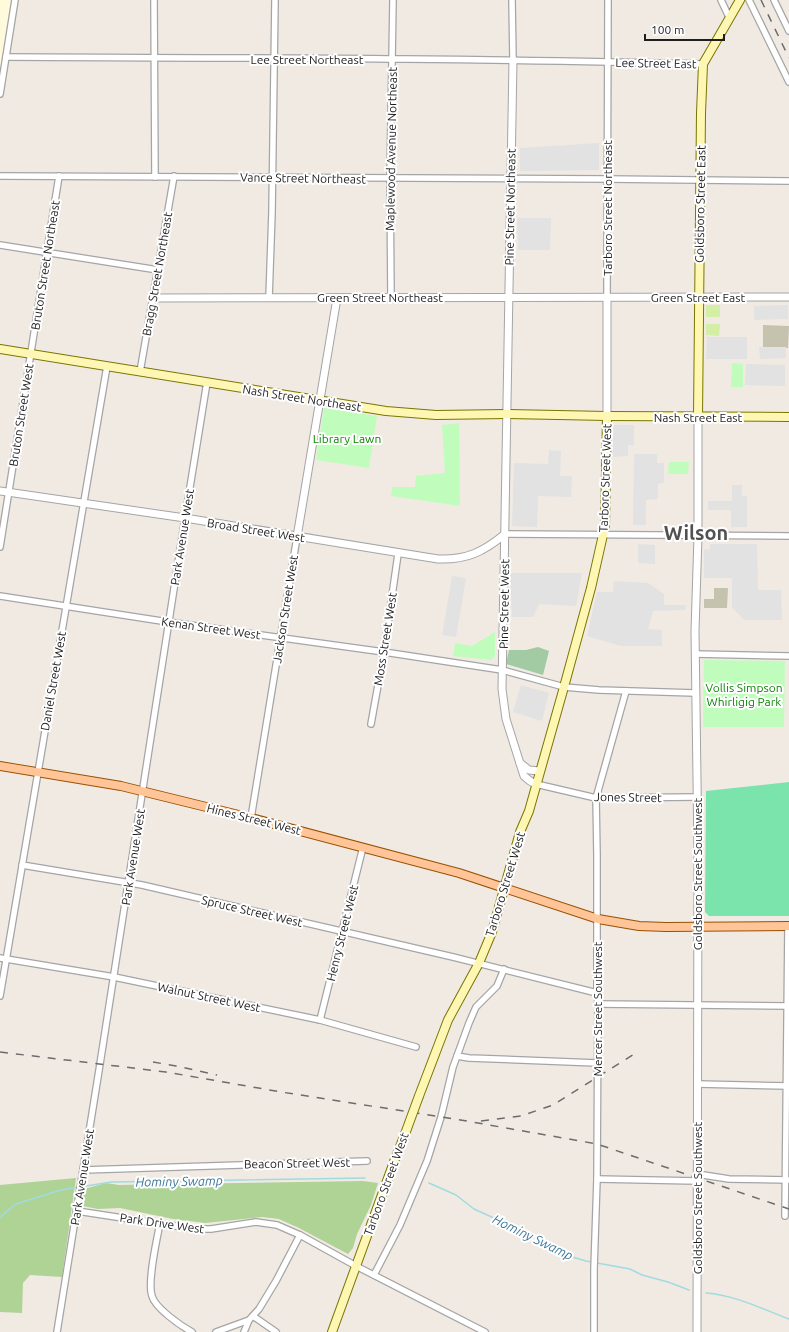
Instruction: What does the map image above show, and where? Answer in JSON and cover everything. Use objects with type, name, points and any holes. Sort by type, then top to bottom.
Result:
[{"type":"main road","name":"Goldsboro Street East","points":[[698,417],[703,64],[740,0]]},
{"type":"main road","name":"Nash Street Northeast","points":[[0,349],[382,410],[417,414],[607,416]]},
{"type":"main road","name":"Nash Street East","points":[[607,416],[789,417]]},
{"type":"main road","name":"Tarboro Street West","points":[[332,1332],[394,1159],[405,1134],[448,1020],[480,963],[492,932],[520,832],[528,811],[564,688],[606,526],[607,416]]},
{"type":"main road","name":"Hines Street West","points":[[0,766],[93,781],[143,791],[251,818],[459,873],[598,919],[639,926],[789,926]]},
{"type":"street","points":[[0,94],[15,0]]},
{"type":"street","points":[[154,0],[155,177]]},
{"type":"street","points":[[269,298],[275,0]]},
{"type":"street","name":"Maplewood Avenue Northeast","points":[[391,297],[390,179],[393,0]]},
{"type":"street","name":"Pine Street Northeast","points":[[507,414],[513,60],[512,0]]},
{"type":"street","name":"Tarboro Street Northeast","points":[[607,416],[606,179],[609,62],[608,0]]},
{"type":"street","points":[[722,0],[729,17]]},
{"type":"street","points":[[749,0],[789,82]]},
{"type":"street","points":[[774,0],[789,31]]},
{"type":"street","name":"Lee Street Northeast","points":[[6,57],[513,60],[609,62]]},
{"type":"street","name":"Lee Street East","points":[[609,62],[703,64]]},
{"type":"street","name":"Vance Street Northeast","points":[[0,176],[174,176],[390,179],[701,179],[789,181]]},
{"type":"street","name":"Bruton Street Northeast","points":[[31,354],[59,176]]},
{"type":"street","name":"Bragg Street Northeast","points":[[140,372],[174,176]]},
{"type":"street","points":[[0,246],[158,270]]},
{"type":"street","name":"Green Street Northeast","points":[[153,298],[607,297]]},
{"type":"street","name":"Green Street East","points":[[607,297],[789,297]]},
{"type":"street","name":"Jackson Street West","points":[[251,818],[337,298]]},
{"type":"street","name":"Bruton Street West","points":[[0,547],[31,354]]},
{"type":"street","name":"Daniel Street West","points":[[0,996],[107,366]]},
{"type":"street","name":"Park Avenue West","points":[[57,1332],[129,884],[168,622],[207,382]]},
{"type":"street","name":"Pine Street West","points":[[507,414],[502,670],[504,705],[506,719],[524,776],[536,784]]},
{"type":"street","name":"Goldsboro Street Southwest","points":[[697,1332],[698,927],[695,654],[698,536],[698,417]]},
{"type":"street","name":"Broad Street West","points":[[0,491],[185,518],[398,554],[438,559],[456,559],[480,552],[505,534]]},
{"type":"street","points":[[505,534],[789,536]]},
{"type":"street","name":"Moss Street West","points":[[372,724],[398,554]]},
{"type":"street","name":"Kenan Street West","points":[[0,596],[66,607],[502,670],[564,688],[695,693]]},
{"type":"street","points":[[695,654],[789,656]]},
{"type":"street","name":"Mercer Street Southwest","points":[[594,1332],[598,1063],[596,798],[626,691]]},
{"type":"street","points":[[520,763],[529,770],[539,771]]},
{"type":"street","name":"Jones Street","points":[[536,784],[596,798],[696,797]]},
{"type":"street","name":"Henry Street West","points":[[320,1020],[363,847]]},
{"type":"street","name":"Spruce Street West","points":[[22,866],[142,885],[480,963],[597,994]]},
{"type":"street","points":[[785,1216],[787,1180],[787,1006],[789,926]]},
{"type":"street","name":"Walnut Street West","points":[[0,958],[114,977],[320,1020],[416,1047]]},
{"type":"street","points":[[374,1275],[400,1224],[427,1160],[441,1117],[457,1056],[469,1023],[476,1007],[498,986],[504,969]]},
{"type":"street","points":[[598,1004],[787,1006]]},
{"type":"street","points":[[457,1056],[469,1058],[598,1063]]},
{"type":"street","points":[[697,1084],[788,1086]]},
{"type":"street","name":"Beacon Street West","points":[[83,1170],[367,1161]]},
{"type":"street","points":[[597,1179],[697,1177],[787,1180]]},
{"type":"street","name":"Park Drive West","points":[[77,1210],[206,1230],[256,1222],[277,1225],[300,1235],[356,1266],[485,1332]]},
{"type":"street","points":[[160,1222],[150,1287],[153,1299],[182,1326],[192,1332]]},
{"type":"street","points":[[244,1332],[251,1318],[262,1304],[276,1281],[300,1235]]},
{"type":"street","points":[[216,1332],[251,1318]]},
{"type":"street","points":[[251,1318],[276,1332]]},
{"type":"shaded area","points":[[0,0],[11,0],[0,70]]},
{"type":"shaded area","points":[[599,143],[599,170],[520,171],[520,148]]},
{"type":"shaded area","points":[[517,218],[551,218],[550,250],[518,250]]},
{"type":"shaded area","points":[[788,305],[788,319],[754,320],[754,306]]},
{"type":"shaded area","points":[[763,325],[789,326],[788,348],[763,347]]},
{"type":"shaded area","points":[[707,337],[747,337],[747,359],[706,359]]},
{"type":"shaded area","points":[[759,347],[786,347],[786,358],[760,359]]},
{"type":"shaded area","points":[[746,364],[785,365],[785,386],[745,385]]},
{"type":"shaded area","points":[[613,425],[634,425],[634,445],[628,445],[628,456],[613,457]]},
{"type":"shaded area","points":[[549,450],[561,451],[560,476],[572,476],[571,497],[538,496],[537,527],[512,526],[514,463],[548,464]]},
{"type":"shaded area","points":[[634,454],[657,454],[657,463],[664,463],[664,483],[658,484],[658,499],[646,500],[646,525],[633,525]]},
{"type":"shaded area","points":[[732,485],[742,485],[742,496],[747,496],[747,527],[731,527],[731,510],[708,510],[708,501],[732,501]]},
{"type":"shaded area","points":[[638,544],[655,545],[655,564],[638,563]]},
{"type":"shaded area","points":[[710,544],[757,544],[758,590],[781,590],[782,620],[744,620],[732,607],[732,578],[704,578],[704,550],[710,549]]},
{"type":"shaded area","points":[[510,573],[582,573],[576,606],[539,604],[533,617],[512,617]]},
{"type":"shaded area","points":[[452,576],[466,578],[456,637],[442,635]]},
{"type":"shaded area","points":[[614,581],[648,583],[664,594],[664,605],[686,605],[685,610],[653,611],[648,629],[662,630],[662,646],[621,646],[587,636],[597,592],[613,592]]},
{"type":"shaded area","points":[[714,588],[728,588],[727,608],[704,608],[704,599],[714,599]]},
{"type":"shaded area","points":[[521,685],[549,693],[542,721],[513,712]]},
{"type":"green space","points":[[706,305],[720,305],[720,317],[706,317]]},
{"type":"green space","points":[[706,324],[720,324],[719,336],[706,335]]},
{"type":"green space","points":[[732,363],[743,364],[743,387],[731,387]]},
{"type":"green space","name":"Library Lawn","points":[[324,408],[377,416],[369,468],[316,460]]},
{"type":"green space","points":[[459,423],[460,506],[391,496],[392,487],[415,487],[416,476],[445,473],[442,425]]},
{"type":"green space","points":[[669,462],[689,462],[688,474],[668,474]]},
{"type":"green space","points":[[495,632],[495,656],[491,660],[453,656],[455,643],[472,646]]},
{"type":"green space","points":[[538,647],[549,651],[543,675],[506,664],[509,650],[526,650]]},
{"type":"green space","name":"Vollis Simpson Whirligig Park","points":[[704,660],[785,661],[784,727],[703,727]]},
{"type":"green space","points":[[789,782],[789,916],[709,916],[705,912],[706,791]]},
{"type":"green space","points":[[76,1178],[62,1277],[30,1275],[23,1283],[22,1313],[0,1312],[0,1185]]},
{"type":"green space","points":[[363,1181],[378,1183],[371,1205],[357,1234],[353,1248],[348,1254],[279,1219],[262,1217],[205,1223],[173,1219],[120,1208],[98,1209],[78,1205],[84,1189],[106,1183],[119,1185]]},
{"type":"waterway","name":"Hominy Swamp","points":[[0,1217],[16,1204],[61,1190],[111,1182],[365,1178]]},
{"type":"waterway","name":"Hominy Swamp","points":[[429,1183],[456,1195],[474,1209],[534,1236],[562,1254],[586,1261],[630,1269],[642,1275],[668,1282],[689,1290]]},
{"type":"waterway","name":"Hominy Swamp","points":[[706,1293],[738,1299],[789,1319]]},
{"type":"railway","points":[[761,0],[789,58]]},
{"type":"railway","points":[[481,1121],[521,1116],[553,1105],[639,1051]]},
{"type":"railway","points":[[0,1052],[166,1072],[281,1092],[455,1119],[597,1144],[789,1209]]},
{"type":"railway","points":[[153,1062],[217,1075]]},
{"type":"district","name":"Wilson","points":[[696,532]]}]
